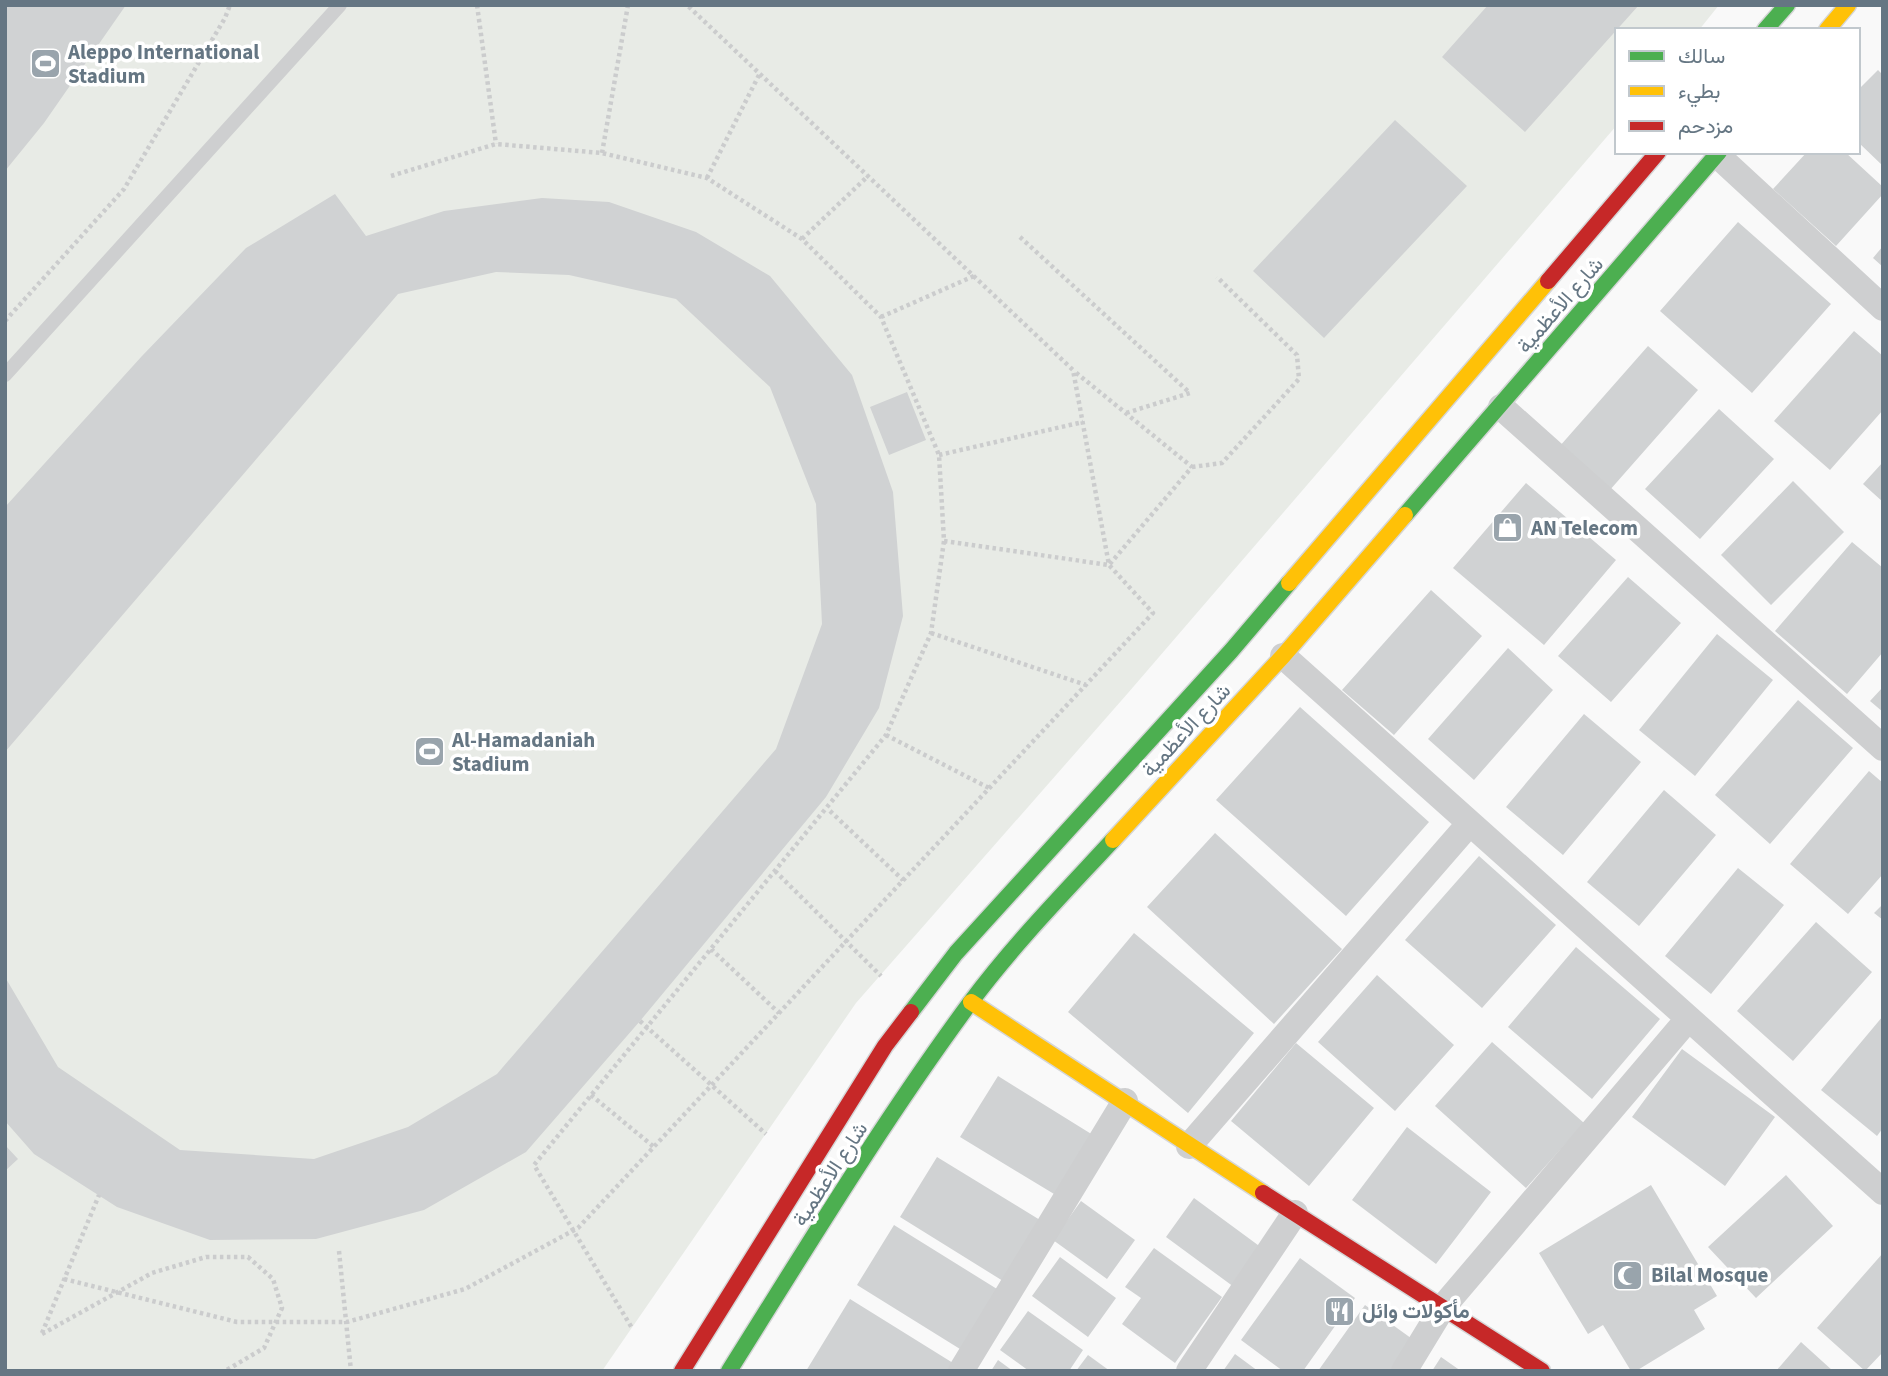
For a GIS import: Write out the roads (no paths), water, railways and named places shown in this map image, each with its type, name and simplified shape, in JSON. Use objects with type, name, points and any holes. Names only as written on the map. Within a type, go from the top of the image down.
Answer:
[{"type":"street","points":[[1767,28],[1787,5]]},
{"type":"street","points":[[1829,28],[1848,5]]},
{"type":"street","points":[[682,1371],[885,1046],[956,953],[1231,651],[1656,154]]},
{"type":"street","points":[[1718,154],[1883,308]]},
{"type":"street","name":"شارع الأعظمية","points":[[729,1371],[866,1155],[971,1002],[1045,914],[1283,656],[1718,154]]},
{"type":"street","points":[[1501,407],[1883,748]]},
{"type":"street","points":[[1283,656],[1883,1192]]},
{"type":"street","points":[[1189,1146],[1469,824]]},
{"type":"street","points":[[971,1002],[1125,1101],[1189,1146],[1542,1371]]},
{"type":"street","points":[[1404,1371],[1443,1307],[1688,1019]]},
{"type":"street","points":[[961,1371],[1125,1101]]},
{"type":"street","points":[[1189,1371],[1294,1213]]},
{"type":"lane","points":[[5,375],[340,5]]},
{"type":"place","name":"Aleppo International Stadium","points":[[45,64]]},
{"type":"place","name":"AN Telecom","points":[[1508,528]]},
{"type":"place","name":"Al-Hamadaniah Stadium","points":[[429,752]]},
{"type":"place","name":"Bilal Mosque","points":[[1628,1275]]},
{"type":"place","name":"مأكولات وائل","points":[[1339,1311]]}]
